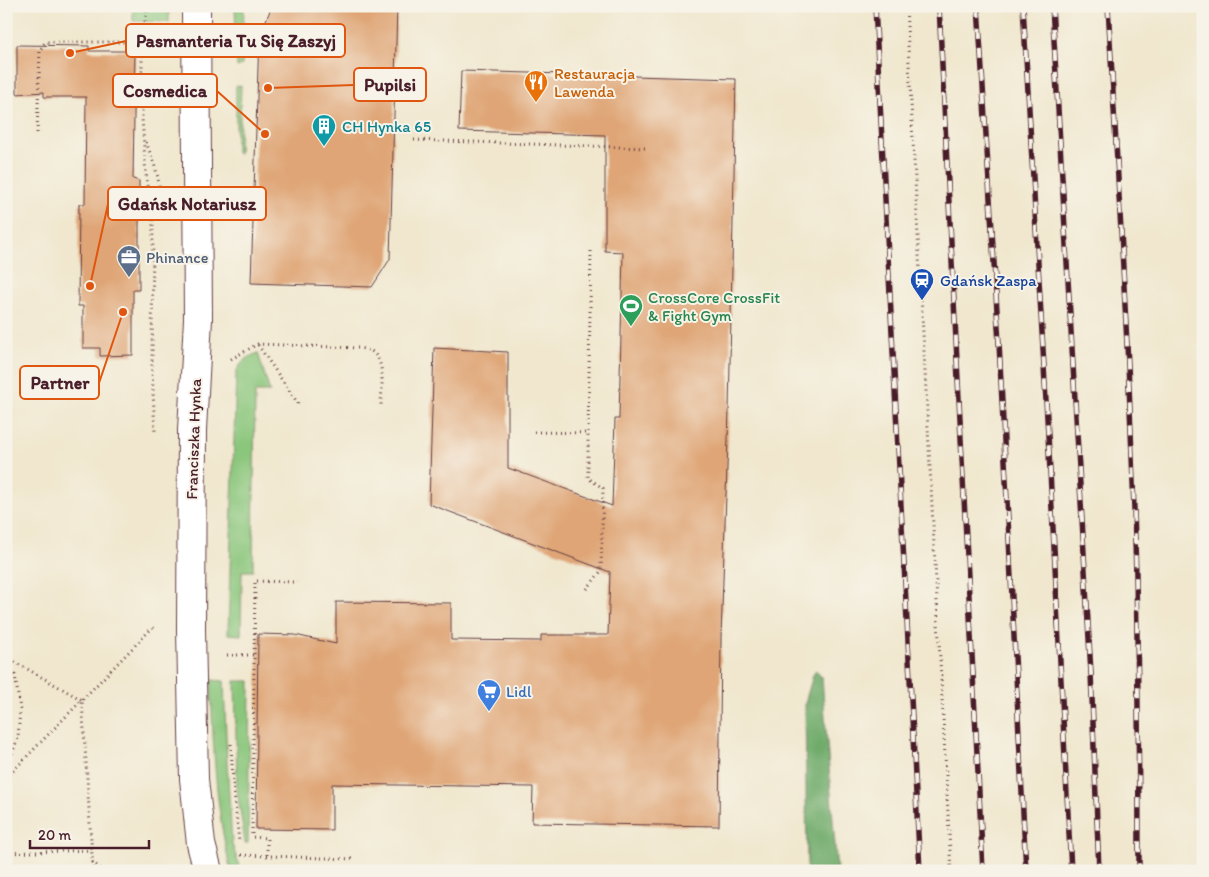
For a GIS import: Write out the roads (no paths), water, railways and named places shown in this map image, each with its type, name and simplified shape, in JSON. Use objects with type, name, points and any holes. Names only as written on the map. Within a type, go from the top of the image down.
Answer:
[{"type":"street","name":"Franciszka Hynka","points":[[196,6],[198,318],[192,430],[190,630],[194,779],[201,844],[208,871]]},
{"type":"railway","points":[[875,6],[920,871]]},
{"type":"railway","points":[[939,6],[983,871]]},
{"type":"railway","points":[[978,6],[999,343],[1026,871]]},
{"type":"railway","points":[[1023,6],[1071,871]]},
{"type":"railway","points":[[1052,6],[1091,673],[1099,871]]},
{"type":"railway","points":[[1108,6],[1134,504],[1139,760],[1139,871]]},
{"type":"place","name":"Pasmanteria Tu Się Zaszyj","points":[[70,53]]},
{"type":"place","name":"Pupilsi","points":[[268,88]]},
{"type":"place","name":"Restauracja Lawenda","points":[[536,103]]},
{"type":"place","name":"Cosmedica","points":[[265,134]]},
{"type":"place","name":"CH Hynka 65","points":[[324,147]]},
{"type":"place","name":"Phinance","points":[[129,278]]},
{"type":"place","name":"Gdańsk Notariusz","points":[[90,286]]},
{"type":"place","name":"Gdańsk Zaspa","points":[[922,301]]},
{"type":"place","name":"Partner","points":[[123,312]]},
{"type":"place","name":"CrossCore CrossFit & Fight Gym","points":[[631,327]]},
{"type":"place","name":"Lidl","points":[[489,712]]}]
